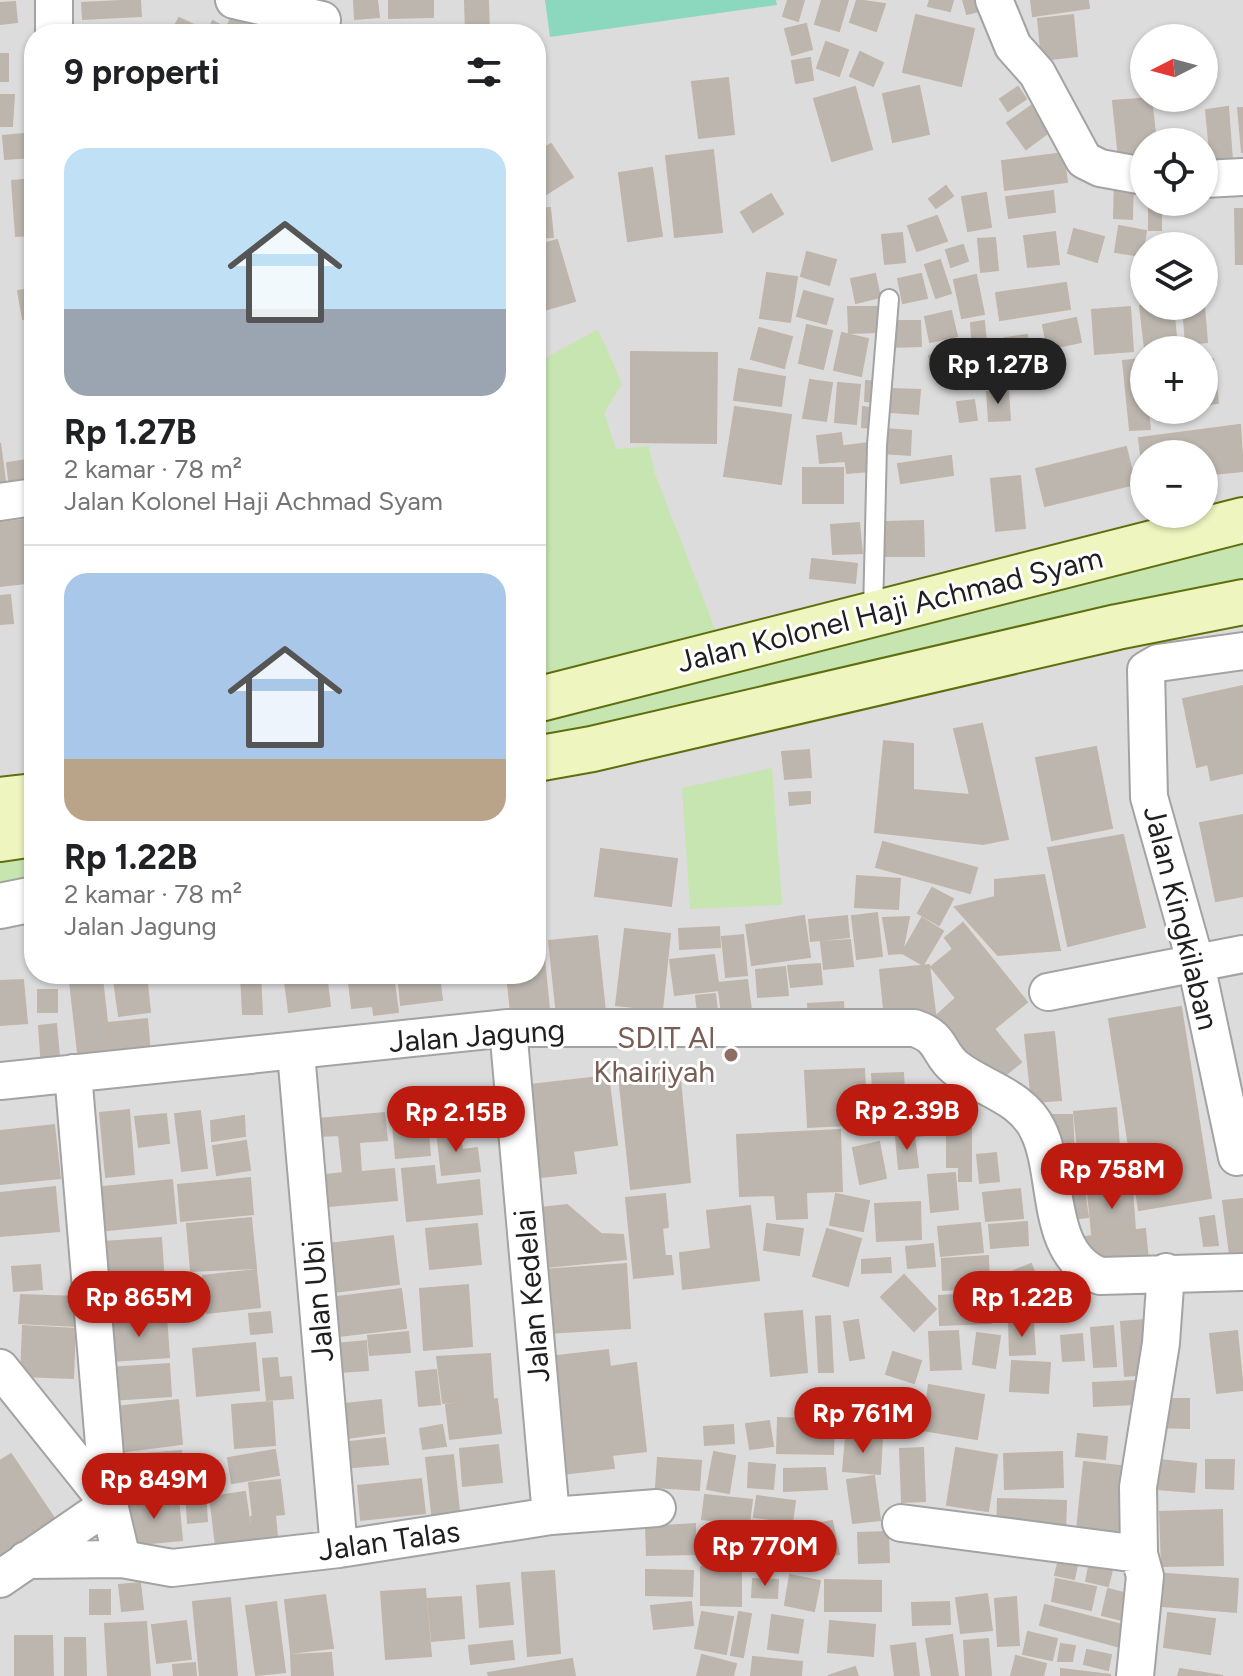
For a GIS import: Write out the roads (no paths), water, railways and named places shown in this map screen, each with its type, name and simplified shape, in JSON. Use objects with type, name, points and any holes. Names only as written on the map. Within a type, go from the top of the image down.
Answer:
[{"type":"main road","name":"Jalan Kolonel Haji Achmad Syam","points":[[546,688],[873,613],[1243,520]]},
{"type":"main road","points":[[546,757],[1117,627],[1243,602]]},
{"type":"main road","points":[[0,800],[24,797]]},
{"type":"main road","points":[[0,839],[24,835]]},
{"type":"street","points":[[54,0],[54,24]]},
{"type":"street","points":[[234,0],[322,18]]},
{"type":"street","points":[[994,0],[1013,46],[1037,73],[1084,160],[1100,168],[1130,173]]},
{"type":"street","points":[[1218,178],[1243,177]]},
{"type":"street","points":[[0,502],[24,498]]},
{"type":"street","name":"Jalan Kingkilaban","points":[[1237,1157],[1196,964],[1149,797],[1149,704],[1144,677],[1146,670],[1158,663],[1243,651]]},
{"type":"street","points":[[546,763],[592,749]]},
{"type":"street","points":[[0,906],[24,901]]},
{"type":"street","points":[[1048,992],[1243,954]]},
{"type":"street","name":"Jalan Jagung","points":[[0,1081],[296,1053],[508,1028],[889,1026],[928,1032],[939,1042],[954,1067],[1023,1108],[1038,1129],[1044,1147],[1054,1208],[1078,1260],[1088,1271],[1100,1276],[1243,1272]]},
{"type":"street","name":"Jalan Kedelai","points":[[508,1028],[551,1516]]},
{"type":"street","name":"Jalan Ubi","points":[[296,1053],[339,1549]]},
{"type":"street","points":[[73,1073],[109,1504],[122,1559]]},
{"type":"street","points":[[1135,1676],[1145,1576],[1139,1554],[1138,1487],[1161,1343],[1166,1272]]},
{"type":"street","points":[[0,1368],[109,1504]]},
{"type":"street","name":"Jalan Talas","points":[[13,1570],[109,1504]]},
{"type":"street","name":"Jalan Talas","points":[[13,1570],[122,1559],[172,1568],[339,1549],[551,1516],[657,1508]]},
{"type":"street","points":[[901,1523],[1139,1554]]},
{"type":"lane","points":[[873,613],[877,445],[889,299]]},
{"type":"place","name":"SDIT Al Khairiyah","points":[[731,1055]]}]
